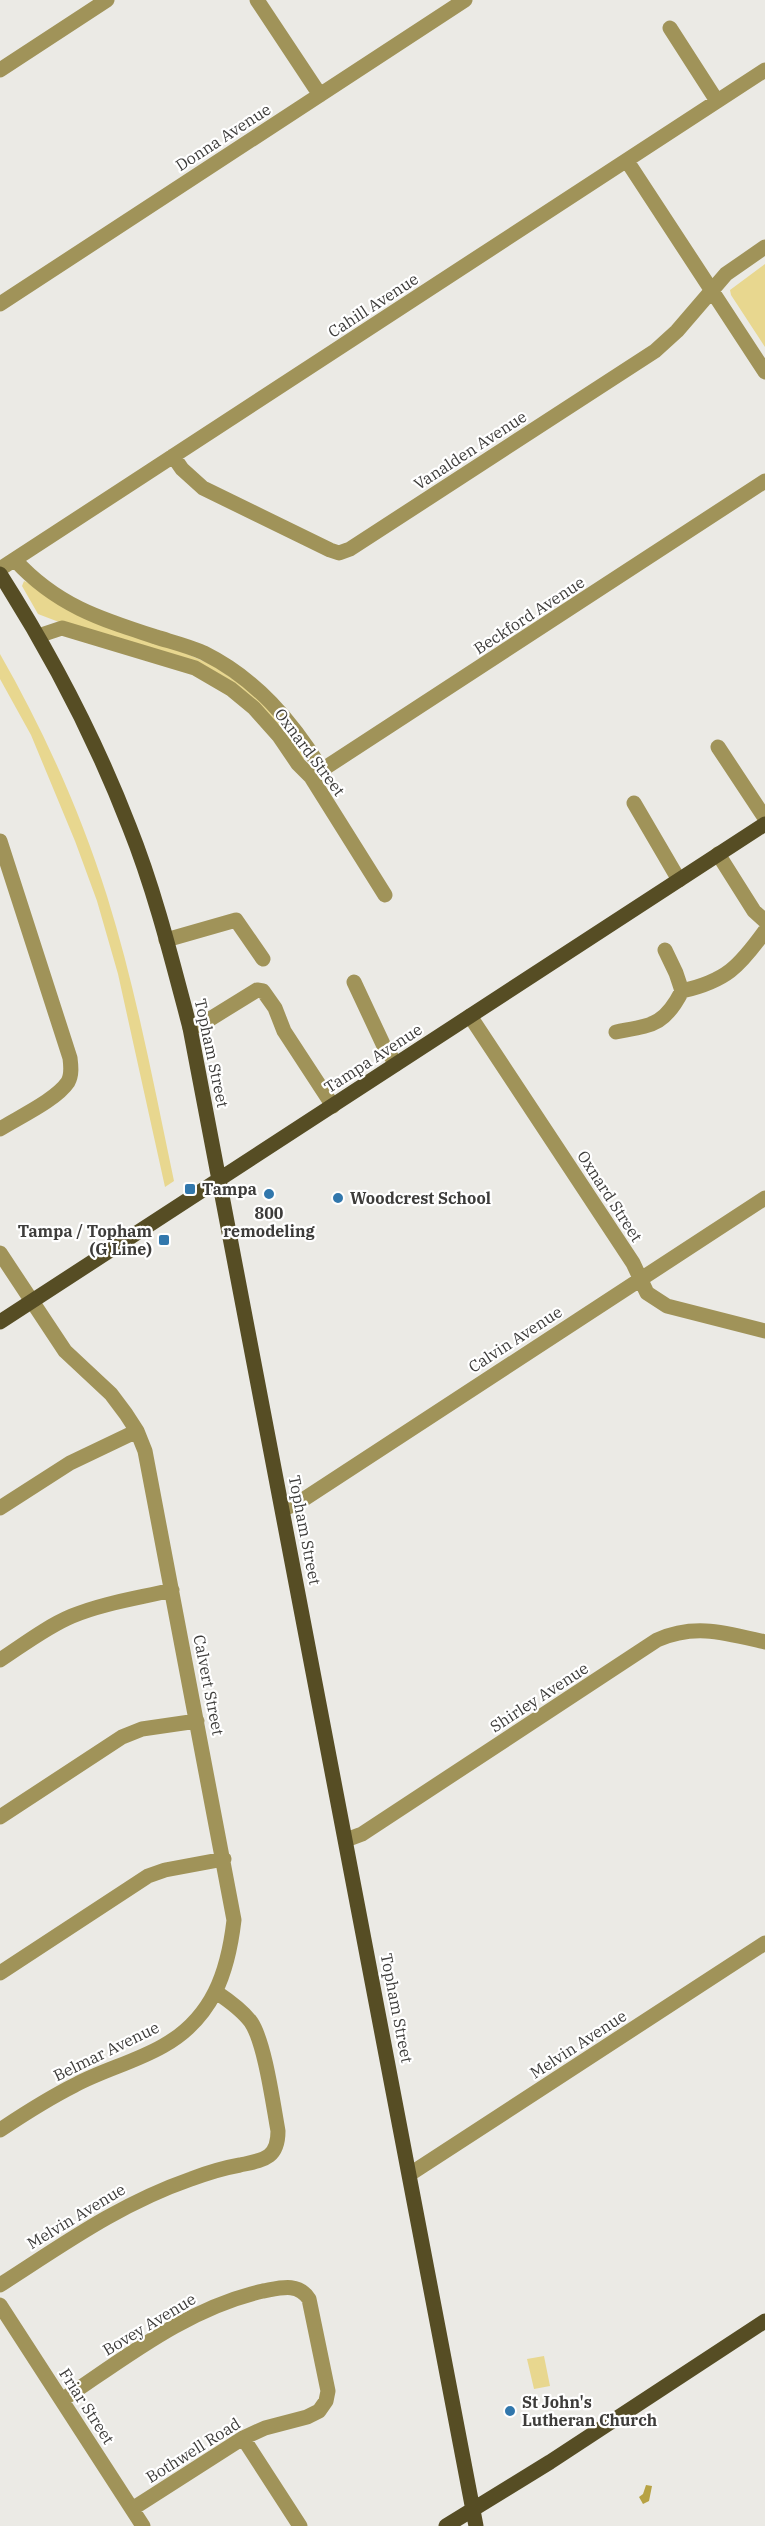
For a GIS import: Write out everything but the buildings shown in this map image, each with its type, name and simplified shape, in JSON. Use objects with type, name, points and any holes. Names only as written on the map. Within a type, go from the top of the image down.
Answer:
[{"type":"main road","name":"Topham Street","points":[[0,574],[65,685],[108,774],[146,873],[190,1028],[476,2526]]},
{"type":"main road","name":"Tampa Avenue","points":[[0,1322],[765,824]]},
{"type":"main road","points":[[446,2526],[550,2462],[765,2321]]},
{"type":"street","points":[[0,70],[107,0]]},
{"type":"street","points":[[257,0],[320,95]]},
{"type":"street","name":"Donna Avenue","points":[[0,304],[465,0]]},
{"type":"street","points":[[670,28],[717,101]]},
{"type":"street","name":"Cahill Avenue","points":[[0,569],[765,70]]},
{"type":"street","points":[[627,161],[765,372]]},
{"type":"street","name":"Vanalden Avenue","points":[[173,456],[182,469],[203,488],[339,553],[350,549],[655,351],[677,331],[726,274],[765,247]]},
{"type":"street","name":"Beckford Avenue","points":[[316,773],[765,482]]},
{"type":"street","name":"Oxnard Street","points":[[15,560],[57,598],[94,617],[202,652],[244,677],[275,705],[293,726],[316,773],[385,895]]},
{"type":"street","name":"Oxnard Street","points":[[38,636],[62,628],[195,668],[231,689],[254,708],[279,736],[298,764],[316,773]]},
{"type":"street","points":[[718,747],[765,818]]},
{"type":"street","points":[[634,803],[679,880]]},
{"type":"street","points":[[0,841],[70,1058],[69,1080],[59,1092],[0,1129]]},
{"type":"street","points":[[718,854],[754,911],[765,921]]},
{"type":"street","points":[[166,940],[236,920],[263,959]]},
{"type":"street","points":[[616,1032],[650,1026],[666,1017],[682,991],[717,981],[732,971],[765,931]]},
{"type":"street","points":[[665,950],[682,991]]},
{"type":"street","points":[[354,982],[383,1044],[396,1064]]},
{"type":"street","points":[[190,1028],[202,1024],[256,990],[263,991],[275,1008],[284,1030],[333,1106]]},
{"type":"street","name":"Oxnard Street","points":[[470,1016],[633,1263],[647,1293],[667,1306],[765,1331]]},
{"type":"street","name":"Calvin Avenue","points":[[283,1509],[298,1503],[765,1198]]},
{"type":"street","name":"Calvert Street","points":[[0,1253],[64,1351],[111,1394],[137,1431],[145,1451],[234,1920],[227,1967],[216,1992]]},
{"type":"street","points":[[0,1508],[70,1463],[137,1431]]},
{"type":"street","points":[[0,1660],[52,1626],[72,1616],[90,1609],[172,1590]]},
{"type":"street","name":"Shirley Avenue","points":[[346,1840],[362,1834],[657,1640],[678,1632],[700,1629],[765,1642]]},
{"type":"street","points":[[0,1817],[122,1737],[142,1729],[197,1721]]},
{"type":"street","points":[[0,1973],[148,1876],[165,1870],[224,1859]]},
{"type":"street","name":"Melvin Avenue","points":[[410,2174],[765,1943]]},
{"type":"street","name":"Melvin Avenue","points":[[0,2285],[116,2211],[147,2195],[206,2174],[259,2163],[275,2150],[278,2131],[258,2037],[251,2022],[243,2013],[216,1992]]},
{"type":"street","name":"Belmar Avenue","points":[[0,2130],[75,2085],[164,2046],[196,2020],[216,1992]]},
{"type":"street","name":"Bovey Avenue","points":[[62,2400],[159,2335],[190,2318],[244,2296],[281,2288],[296,2288]]},
{"type":"street","name":"Bothwell Road","points":[[132,2509],[243,2438],[265,2428],[307,2417],[319,2410],[326,2401],[328,2391],[309,2299],[304,2292],[296,2288]]},
{"type":"street","name":"Friar Street","points":[[0,2305],[143,2526]]},
{"type":"street","points":[[243,2438],[300,2526]]},
{"type":"shaded area","points":[[765,264],[765,347],[730,290]]},
{"type":"shaded area","points":[[24,581],[212,665],[257,695],[306,756],[303,759],[239,691],[38,614],[22,586]]},
{"type":"shaded area","points":[[0,654],[60,772],[107,896],[136,1002],[174,1181],[165,1187],[118,974],[97,901],[31,735],[0,679]]},
{"type":"shaded area","points":[[544,2356],[550,2386],[534,2389],[527,2359]]},
{"type":"shaded area","points":[[646,2485],[652,2486],[649,2501],[643,2504],[639,2497],[643,2494]]},
{"type":"place","name":"Tampa","points":[[190,1189]]},
{"type":"place","name":"800 remodeling","points":[[269,1194]]},
{"type":"place","name":"Woodcrest School","points":[[338,1198]]},
{"type":"place","name":"Tampa / Topham (G Line)","points":[[164,1240]]},
{"type":"place","name":"St John's Lutheran Church","points":[[510,2411]]}]
